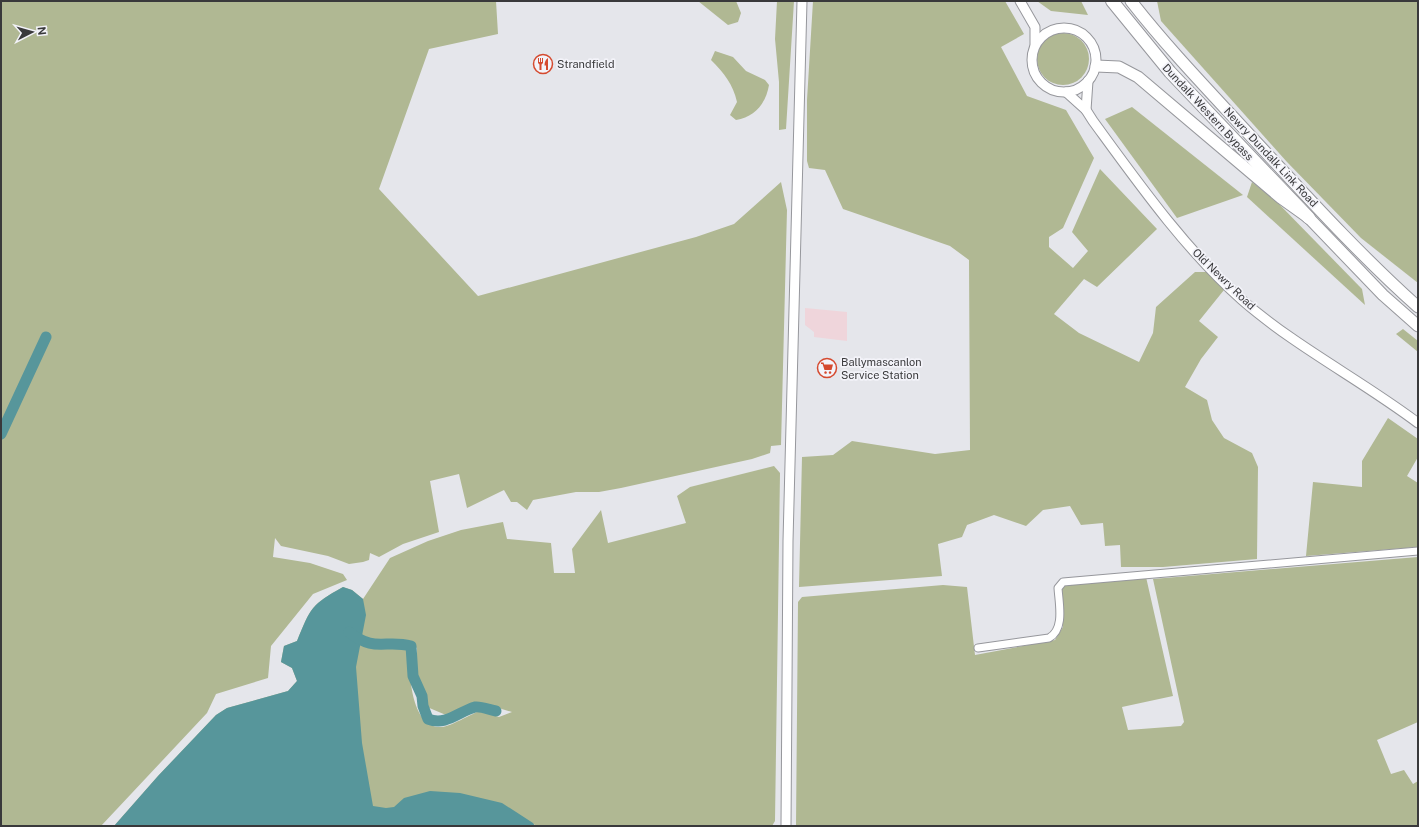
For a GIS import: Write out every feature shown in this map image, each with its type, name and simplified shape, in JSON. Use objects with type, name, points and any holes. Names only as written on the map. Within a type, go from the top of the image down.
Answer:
[{"type":"highway","name":"Dundalk Western Bypass","points":[[1112,1],[1170,72],[1309,218]]},
{"type":"highway","name":"Newry Dundalk Link Road","points":[[1131,1],[1182,62],[1306,196],[1418,307]]},
{"type":"highway","name":"Newry Dundalk Link Road","points":[[1096,66],[1120,67],[1138,77],[1281,198],[1309,218],[1383,294],[1418,326]]},
{"type":"main road","points":[[786,826],[788,541],[802,1]]},
{"type":"main road","points":[[1020,1],[1035,28],[1035,45],[1032,56],[1032,67],[1037,77],[1050,88],[1066,92],[1077,90],[1088,81],[1096,66],[1096,56],[1094,46],[1088,38],[1080,31],[1070,28],[1050,30],[1035,28]]},
{"type":"main road","points":[[1035,45],[1042,36],[1050,30]]},
{"type":"main road","points":[[1086,110],[1088,81]]},
{"type":"main road","name":"Old Newry Road","points":[[1066,92],[1086,110],[1162,215],[1208,268],[1238,296],[1306,348],[1418,423]]},
{"type":"street","points":[[978,648],[1049,638],[1056,634],[1059,626],[1058,588],[1063,582],[1418,551]]},
{"type":"shaded area","points":[[805,308],[847,312],[847,341],[814,337],[814,332],[805,325]]},
{"type":"green space","points":[[1,1],[496,1],[498,34],[429,49],[379,189],[478,296],[696,237],[734,224],[781,182],[787,210],[781,445],[771,446],[770,453],[752,459],[621,488],[599,492],[576,492],[533,500],[527,510],[517,502],[511,502],[504,490],[467,508],[459,474],[430,481],[439,532],[403,544],[379,557],[370,553],[369,560],[363,562],[349,564],[328,556],[281,546],[275,538],[273,557],[310,563],[343,574],[347,580],[313,594],[271,646],[268,678],[216,694],[207,713],[101,826],[1,826]]},
{"type":"green space","points":[[698,1],[736,1],[741,13],[738,22],[728,25]]},
{"type":"green space","points":[[777,1],[794,1],[786,129],[779,130],[779,82],[775,39]]},
{"type":"green space","points":[[813,1],[1005,1],[1024,34],[1001,47],[1027,96],[1066,110],[1094,158],[1063,228],[1049,237],[1049,247],[1073,268],[1088,251],[1072,232],[1100,169],[1157,229],[1097,287],[1084,279],[1054,314],[1079,333],[1139,362],[1153,333],[1156,307],[1195,272],[1207,272],[1224,290],[1199,321],[1218,337],[1201,359],[1185,387],[1207,400],[1212,420],[1224,438],[1252,453],[1258,467],[1257,559],[1163,567],[1121,567],[1120,545],[1105,546],[1103,523],[1081,525],[1070,506],[1043,510],[1026,526],[994,515],[967,525],[962,537],[938,544],[942,576],[799,587],[802,457],[833,455],[852,441],[935,454],[970,450],[969,260],[950,246],[843,209],[825,170],[809,168],[807,161],[807,100]]},
{"type":"green space","points":[[1037,1],[1081,1],[1088,15],[1051,11]]},
{"type":"green space","points":[[1157,1],[1418,1],[1418,283],[1361,238],[1287,162],[1161,21]]},
{"type":"green space","points":[[1058,33],[1068,33],[1082,40],[1089,54],[1089,64],[1082,78],[1068,85],[1058,85],[1048,81],[1041,74],[1037,64],[1037,54],[1041,44],[1048,37]]},
{"type":"green space","points":[[715,51],[733,57],[746,71],[765,80],[769,85],[768,92],[762,103],[749,116],[736,120],[730,115],[737,102],[727,79],[711,60]]},
{"type":"green space","points":[[1132,107],[1243,195],[1177,218],[1105,119]]},
{"type":"green space","points":[[1252,182],[1277,202],[1362,289],[1365,305],[1247,197]]},
{"type":"green space","points":[[1403,329],[1418,341],[1418,352],[1396,334]]},
{"type":"green space","points":[[1388,418],[1418,439],[1418,457],[1407,476],[1418,483],[1418,547],[1306,556],[1313,482],[1362,487],[1362,461]]},
{"type":"green space","points":[[774,466],[780,473],[775,821],[772,826],[536,826],[534,824],[535,826],[223,826],[348,638],[373,649],[400,646],[409,649],[411,684],[417,709],[423,719],[431,725],[442,727],[446,726],[479,711],[499,717],[512,712],[482,703],[446,715],[427,707],[426,695],[417,676],[417,648],[406,641],[375,641],[351,630],[313,672],[114,826],[158,776],[216,715],[227,708],[288,691],[297,681],[292,668],[281,662],[284,646],[297,641],[313,608],[324,598],[343,587],[352,590],[363,599],[390,558],[428,541],[461,530],[503,522],[507,539],[551,543],[554,573],[575,573],[572,549],[601,510],[608,543],[686,523],[677,496],[690,487]]},
{"type":"green space","points":[[1418,557],[1418,722],[1377,740],[1391,774],[1404,770],[1413,784],[1418,781],[1418,826],[796,826],[798,602],[802,597],[943,585],[967,587],[975,655],[1055,640],[1063,627],[1062,588],[1065,585],[1146,577],[1173,696],[1122,707],[1128,730],[1181,726],[1184,722],[1153,579]]},
{"type":"water","points":[[343,587],[352,590],[363,599],[366,615],[356,667],[362,743],[373,806],[386,808],[394,807],[404,798],[430,791],[460,793],[502,803],[533,823],[535,826],[114,826],[158,776],[216,715],[227,708],[288,691],[297,681],[292,668],[281,662],[284,646],[297,641],[309,614],[318,603]]},
{"type":"waterway","points":[[1,434],[46,337]]},
{"type":"waterway","points":[[349,632],[358,638],[373,644],[402,644],[411,646],[413,676],[422,696],[423,706],[428,719],[434,721],[446,720],[475,707],[496,711]]},
{"type":"place","name":"Strandfield","points":[[543,64]]},
{"type":"place","name":"Ballymascanlon Service Station","points":[[827,368]]}]
